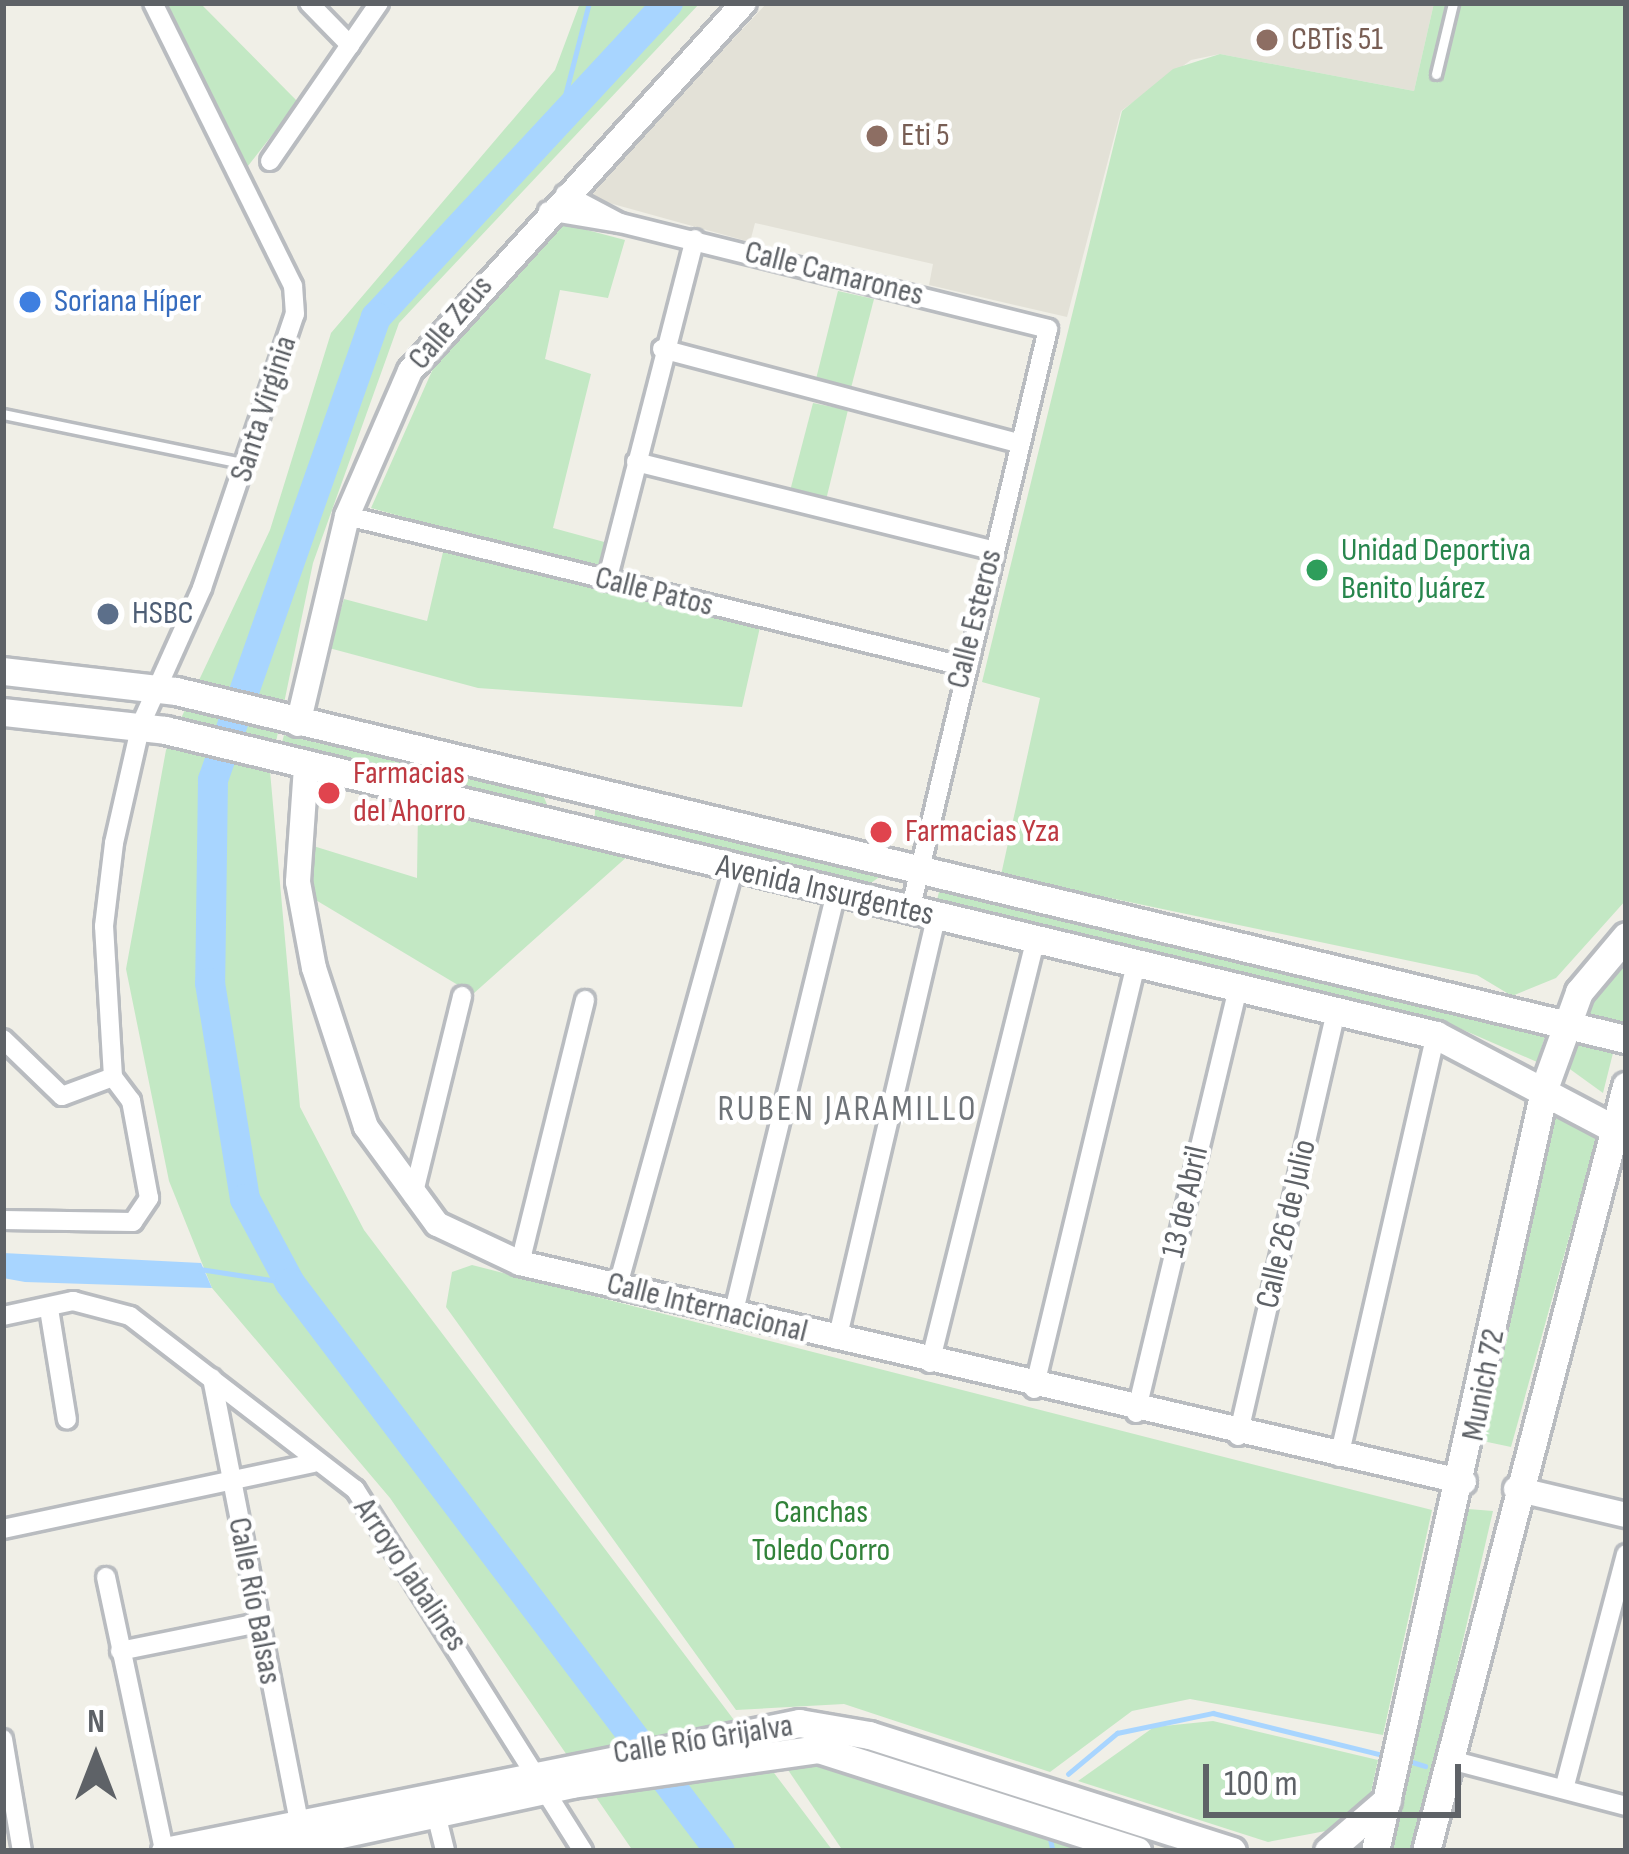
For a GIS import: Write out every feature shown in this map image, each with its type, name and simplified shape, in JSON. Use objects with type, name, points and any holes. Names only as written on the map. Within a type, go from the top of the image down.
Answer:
[{"type":"main road","name":"Avenida Insurgentes","points":[[3,671],[166,689],[1626,1039]]},
{"type":"main road","name":"Avenida Insurgentes","points":[[3,712],[153,727],[1035,944],[1436,1035],[1545,1086],[1621,1132]]},
{"type":"main road","points":[[573,831],[582,791]]},
{"type":"main road","name":"Munich 72","points":[[1376,1851],[1465,1477],[1545,1086],[1562,1024],[1626,936]]},
{"type":"main road","name":"Munich 72","points":[[1426,1851],[1517,1487],[1621,1132],[1626,1086]]},
{"type":"main road","points":[[1465,1477],[1517,1487]]},
{"type":"main road","points":[[1465,1477],[1517,1487]]},
{"type":"main road","name":"Calle Río Grijalva","points":[[262,1851],[556,1777],[764,1739],[855,1731],[1232,1851]]},
{"type":"main road","name":"Calle Río Grijalva","points":[[764,1739],[860,1755],[1137,1851]]},
{"type":"main road","name":"Calle Río Grijalva","points":[[165,1851],[302,1839],[436,1814],[556,1777]]},
{"type":"main road","points":[[1328,1851],[1390,1796]]},
{"type":"street","name":"Santa Virginia","points":[[113,1077],[104,926],[153,727],[247,464],[296,301],[153,3]]},
{"type":"street","points":[[309,3],[350,45]]},
{"type":"street","points":[[270,161],[379,3]]},
{"type":"street","name":"Calle Zeus","points":[[298,724],[347,516],[428,344],[744,3]]},
{"type":"street","name":"Calle Camarones","points":[[556,203],[1048,329]]},
{"type":"street","points":[[607,581],[662,349],[695,239]]},
{"type":"street","name":"Calle Esteros","points":[[837,1340],[923,915],[918,871],[963,666],[1048,329]]},
{"type":"street","points":[[662,349],[1019,443]]},
{"type":"street","points":[[635,462],[992,550]]},
{"type":"street","name":"Calle Patos","points":[[347,516],[963,666]]},
{"type":"street","points":[[295,764],[299,908],[350,1088],[412,1201]]},
{"type":"street","points":[[618,1285],[733,869]]},
{"type":"street","points":[[733,1315],[836,892]]},
{"type":"street","points":[[930,1364],[1035,944]]},
{"type":"street","points":[[1034,1389],[1135,968]]},
{"type":"street","name":"13 de Abril","points":[[1136,1413],[1237,991]]},
{"type":"street","points":[[412,1201],[462,996]]},
{"type":"street","points":[[520,1262],[585,1000]]},
{"type":"street","name":"Calle 26 de Julio","points":[[1238,1436],[1336,1012]]},
{"type":"street","points":[[1339,1457],[1436,1035]]},
{"type":"street","points":[[3,1039],[62,1096],[113,1077],[141,1137],[144,1212],[79,1226],[3,1220]]},
{"type":"street","name":"Calle Internacional","points":[[412,1201],[520,1262],[1136,1413],[1339,1457],[1465,1477]]},
{"type":"street","name":"Arroyo Jabalines","points":[[3,1316],[73,1301],[130,1316],[313,1463],[355,1490],[556,1777],[583,1851]]},
{"type":"street","points":[[49,1309],[67,1420]]},
{"type":"street","name":"Calle Río Balsas","points":[[212,1378],[302,1839]]},
{"type":"street","points":[[3,1529],[313,1463]]},
{"type":"street","points":[[1517,1487],[1626,1515]]},
{"type":"street","points":[[1564,1789],[1626,1554]]},
{"type":"street","points":[[106,1577],[165,1851]]},
{"type":"street","points":[[120,1652],[259,1623]]},
{"type":"street","points":[[3,1739],[22,1851]]},
{"type":"street","points":[[1447,1759],[1626,1806]]},
{"type":"street","points":[[436,1814],[445,1851]]},
{"type":"lane","points":[[1436,74],[1453,3]]},
{"type":"lane","points":[[3,414],[247,464]]},
{"type":"shaded area","name":"Eti 5","points":[[767,3],[1434,3],[1414,91],[1220,54],[1191,60],[1121,111],[1067,317],[929,285],[933,264],[755,223],[750,242],[584,196]]},
{"type":"green space","points":[[161,3],[200,3],[298,102],[244,171]]},
{"type":"green space","points":[[580,3],[700,3],[399,323],[313,563],[270,771],[300,1107],[364,1230],[833,1851],[633,1851],[390,1498],[212,1288],[169,1181],[126,969],[166,750],[270,530],[331,333],[555,70]]},
{"type":"green space","name":"Unidad Deportiva Benito Juárez","points":[[1434,3],[1626,3],[1626,900],[1556,978],[1512,996],[1477,975],[1001,875],[1040,698],[982,682],[1122,111],[1173,69],[1220,54],[1414,91]]},
{"type":"green space","points":[[553,221],[625,240],[608,298],[560,290],[545,359],[591,374],[553,528],[608,543],[602,573],[371,508],[448,335]]},
{"type":"green space","points":[[838,291],[874,299],[851,388],[816,379]]},
{"type":"green space","points":[[813,403],[848,410],[826,500],[790,491]]},
{"type":"green space","points":[[443,552],[760,627],[742,707],[478,688],[329,648],[344,599],[427,621]]},
{"type":"green space","points":[[284,735],[543,795],[548,807],[280,750]]},
{"type":"green space","points":[[596,801],[882,875],[871,883],[594,823]]},
{"type":"green space","points":[[418,808],[629,855],[473,994],[304,893],[310,845],[417,878]]},
{"type":"green space","points":[[942,880],[1547,1030],[1537,1062],[1445,1022],[937,900]]},
{"type":"green space","points":[[1626,950],[1625,1023],[1579,1011]]},
{"type":"green space","points":[[1572,1043],[1613,1053],[1603,1093],[1567,1067]]},
{"type":"green space","points":[[1549,1097],[1600,1126],[1511,1447],[1478,1440]]},
{"type":"green space","name":"Canchas Toledo Corro","points":[[472,1265],[1432,1510],[1383,1735],[1190,1699],[1132,1711],[1050,1772],[844,1704],[736,1710],[446,1307],[452,1272]]},
{"type":"green space","points":[[1468,1509],[1493,1511],[1414,1851],[1382,1851]]},
{"type":"green space","points":[[1213,1721],[1378,1760],[1371,1792],[1331,1830],[1268,1842],[1078,1781],[1154,1727]]},
{"type":"green space","points":[[784,1764],[851,1766],[1115,1851],[843,1851]]},
{"type":"water","points":[[3,1253],[201,1263],[212,1288],[25,1282],[3,1278]]},
{"type":"waterway","points":[[561,111],[589,3]]},
{"type":"waterway","points":[[668,3],[376,317],[213,780],[210,983],[245,1199],[290,1283],[720,1851]]},
{"type":"waterway","points":[[200,1269],[290,1283]]},
{"type":"waterway","points":[[1068,1774],[1117,1733],[1213,1713],[1383,1755]]},
{"type":"waterway","points":[[1409,1761],[1425,1766]]},
{"type":"waterway","points":[[1049,1832],[1053,1851]]},
{"type":"place","name":"CBTis 51","points":[[1267,40]]},
{"type":"place","name":"Eti 5","points":[[877,136]]},
{"type":"place","name":"Soriana Híper","points":[[30,302]]},
{"type":"place","name":"Unidad Deportiva Benito Juárez","points":[[1317,570]]},
{"type":"place","name":"HSBC","points":[[108,614]]},
{"type":"place","name":"Farmacias del Ahorro","points":[[329,793]]},
{"type":"place","name":"Farmacias Yza","points":[[881,832]]},
{"type":"district","name":"RUBEN JARAMILLO","points":[[848,1110]]}]
